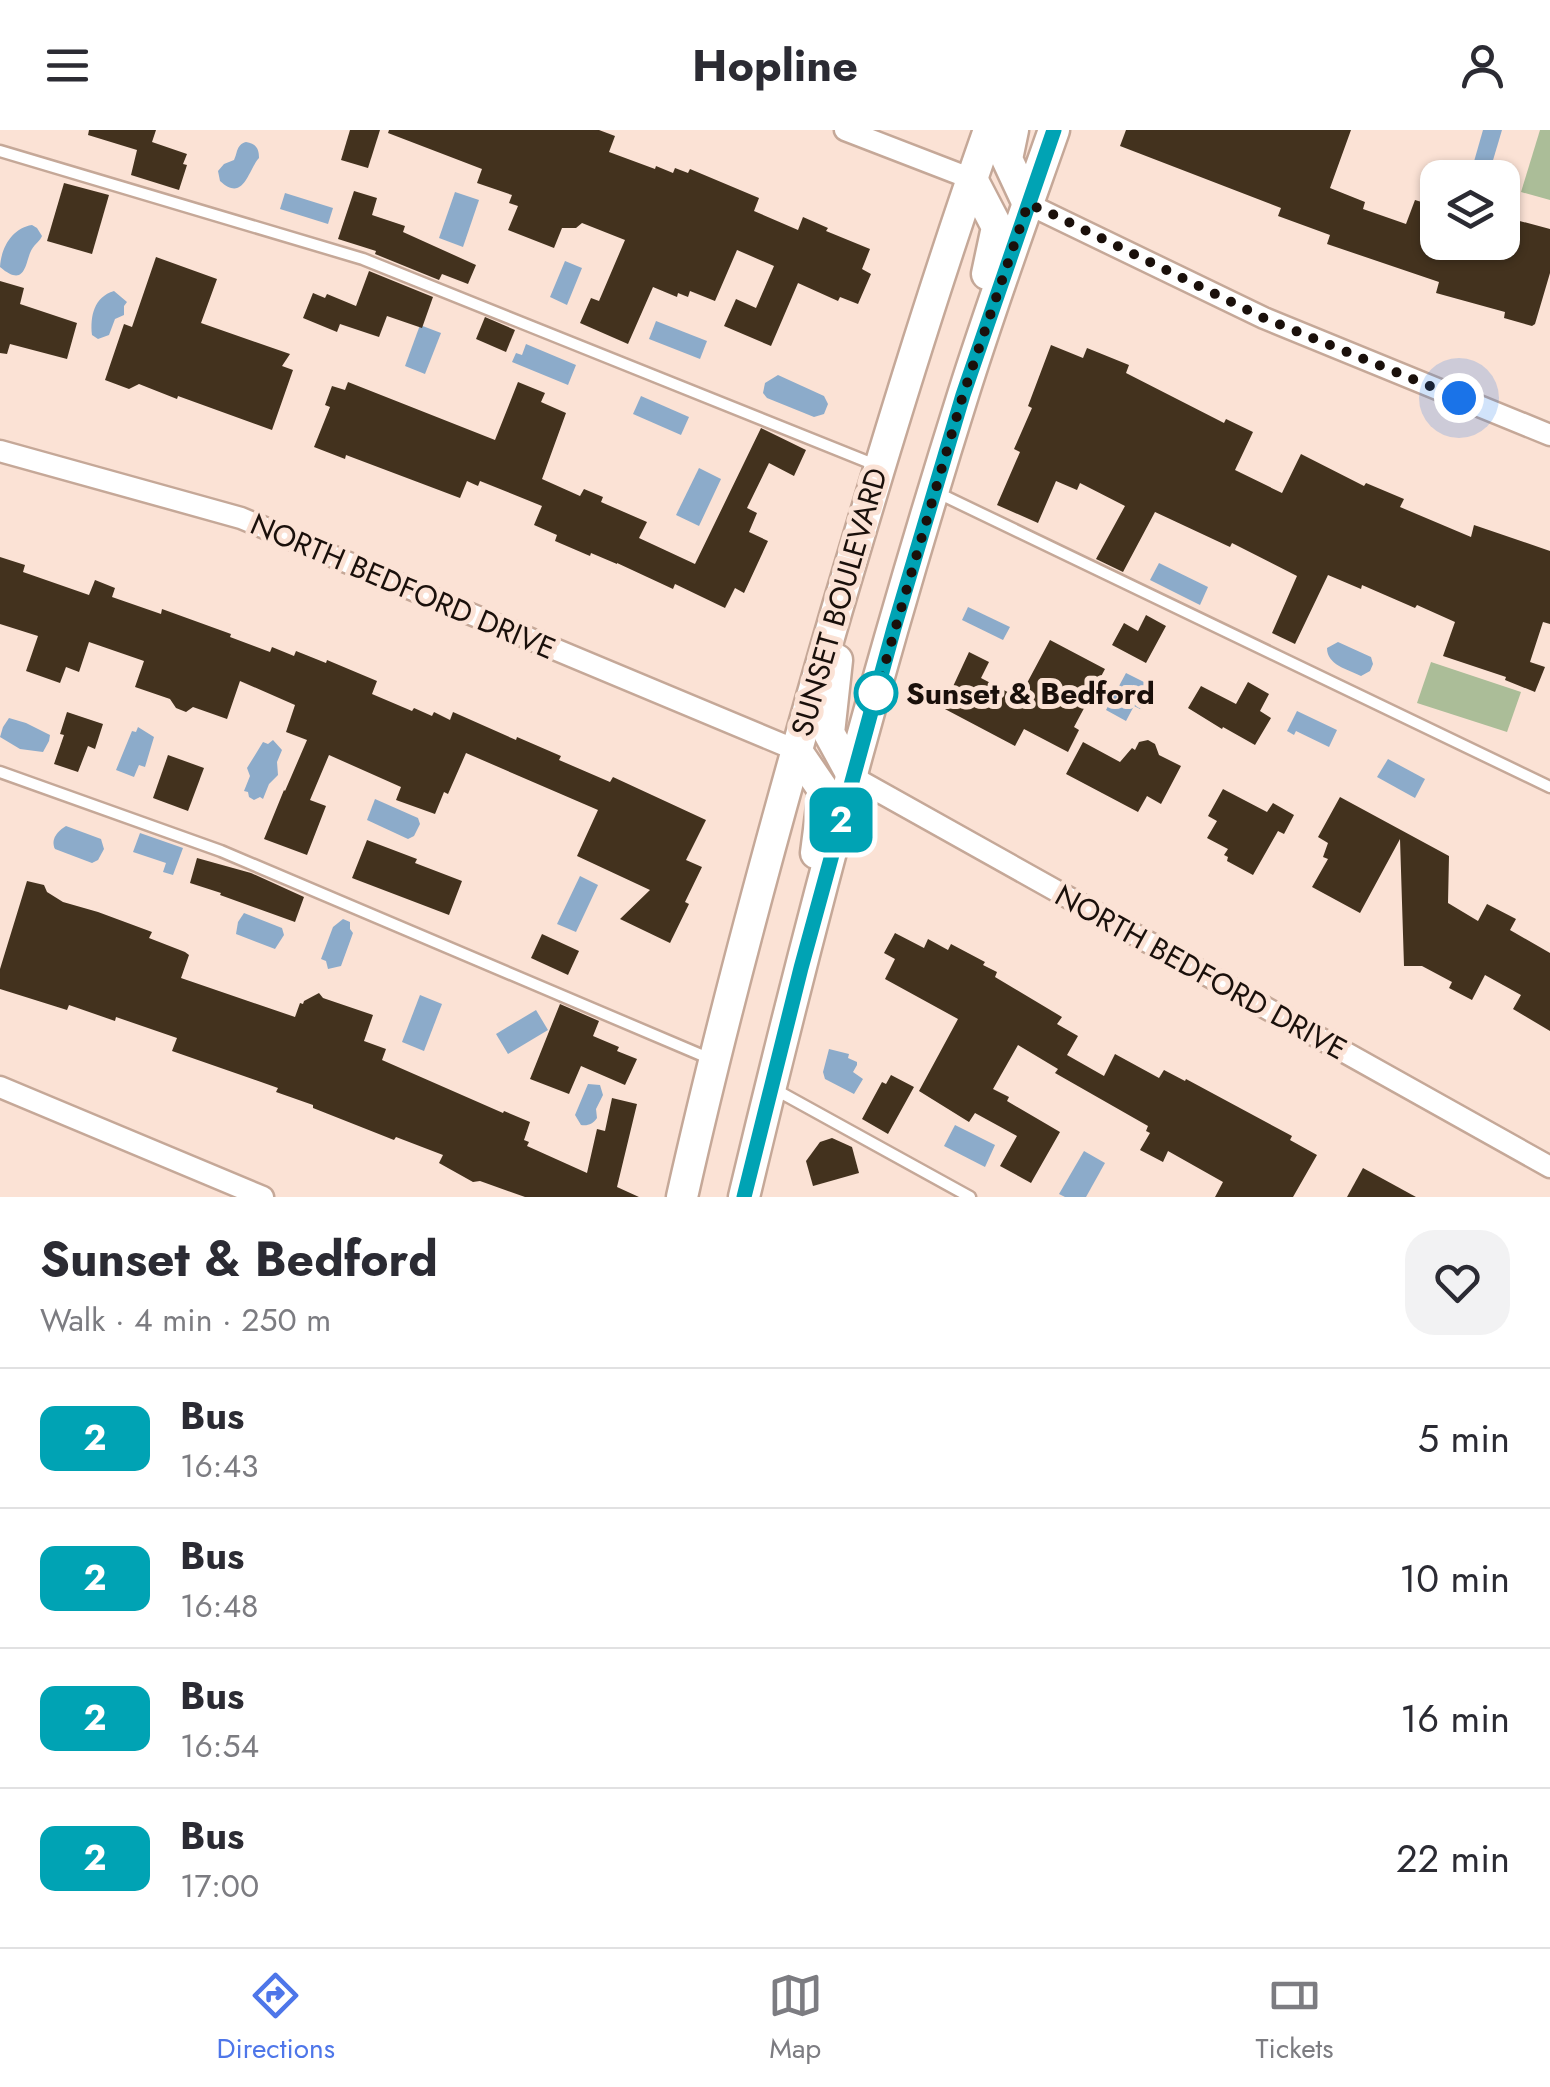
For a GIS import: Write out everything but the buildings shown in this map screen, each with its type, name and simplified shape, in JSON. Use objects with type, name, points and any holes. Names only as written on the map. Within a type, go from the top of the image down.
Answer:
[{"type":"main road","name":"SUNSET BOULEVARD","points":[[685,1197],[692,1153],[796,750],[879,466],[990,130]]},
{"type":"main road","points":[[1013,130],[1008,159],[1028,204]]},
{"type":"main road","name":"SUNSET BOULEVARD","points":[[744,1197],[853,777],[963,395],[1054,130]]},
{"type":"main road","points":[[963,395],[997,226],[972,179]]},
{"type":"main road","points":[[845,582],[829,733],[853,777]]},
{"type":"main road","points":[[796,750],[824,791],[801,968]]},
{"type":"street","points":[[845,130],[972,179]]},
{"type":"street","points":[[1028,204],[1264,318],[1550,435]]},
{"type":"street","name":"NORTH BEDFORD DRIVE","points":[[0,451],[240,518],[796,750]]},
{"type":"street","name":"NORTH BEDFORD DRIVE","points":[[853,777],[1550,1167]]},
{"type":"street","points":[[0,1087],[264,1197]]},
{"type":"lane","points":[[0,151],[364,259],[879,466]]},
{"type":"lane","points":[[935,492],[1550,787]]},
{"type":"lane","points":[[0,772],[221,850],[715,1061]]},
{"type":"lane","points":[[770,1087],[970,1197]]},
{"type":"green space","points":[[1540,130],[1550,130],[1550,200],[1521,192]]},
{"type":"green space","points":[[1431,662],[1521,692],[1507,732],[1417,703]]},
{"type":"water","points":[[1483,130],[1502,130],[1493,160],[1474,160]]},
{"type":"water","points":[[246,142],[256,147],[259,158],[240,187],[228,187],[220,181],[218,171],[234,160],[239,147]]},
{"type":"water","points":[[455,192],[479,200],[463,247],[439,238]]},
{"type":"water","points":[[285,193],[333,208],[328,224],[280,209]]},
{"type":"water","points":[[32,225],[42,236],[24,271],[9,273],[0,267],[5,246],[19,230]]},
{"type":"water","points":[[565,261],[582,268],[567,305],[550,297]]},
{"type":"water","points":[[114,291],[127,302],[124,315],[115,319],[109,335],[98,339],[92,335],[95,308]]},
{"type":"water","points":[[656,321],[707,341],[700,359],[649,339]]},
{"type":"water","points":[[420,325],[441,333],[425,374],[405,366]]},
{"type":"water","points":[[526,344],[576,365],[568,385],[512,362],[516,353],[522,355]]},
{"type":"water","points":[[778,375],[824,396],[828,404],[824,414],[814,417],[767,398],[763,393],[765,383]]},
{"type":"water","points":[[641,396],[689,417],[681,435],[633,414]]},
{"type":"water","points":[[699,468],[721,479],[699,526],[676,515]]},
{"type":"water","points":[[1159,563],[1208,587],[1200,605],[1150,580]]},
{"type":"water","points":[[968,607],[1010,627],[1003,640],[962,620]]},
{"type":"water","points":[[1338,642],[1371,657],[1370,671],[1361,676],[1330,659],[1327,648]]},
{"type":"water","points":[[1126,673],[1146,683],[1138,698],[1144,702],[1140,709],[1134,706],[1126,721],[1106,710]]},
{"type":"water","points":[[1297,711],[1337,730],[1329,747],[1296,731],[1294,735],[1287,731]]},
{"type":"water","points":[[9,718],[50,735],[43,752],[20,749],[0,737]]},
{"type":"water","points":[[138,727],[154,737],[145,767],[139,765],[134,777],[116,770],[132,731],[136,732]]},
{"type":"water","points":[[273,740],[282,750],[277,762],[278,775],[263,799],[254,800],[244,791],[250,776],[247,768],[263,742]]},
{"type":"water","points":[[1388,759],[1425,779],[1415,798],[1377,777]]},
{"type":"water","points":[[375,799],[418,818],[420,824],[414,836],[408,839],[367,820]]},
{"type":"water","points":[[66,826],[101,839],[104,849],[98,860],[92,863],[55,849],[54,839]]},
{"type":"water","points":[[140,833],[183,848],[173,875],[163,872],[166,863],[133,852]]},
{"type":"water","points":[[580,876],[598,885],[576,932],[557,924]]},
{"type":"water","points":[[244,913],[282,928],[284,935],[275,949],[236,934]]},
{"type":"water","points":[[343,919],[350,922],[353,933],[341,966],[328,969],[321,959],[333,927]]},
{"type":"water","points":[[420,995],[442,1004],[424,1051],[402,1042]]},
{"type":"water","points":[[536,1010],[548,1030],[508,1054],[496,1034]]},
{"type":"water","points":[[829,1049],[849,1054],[848,1058],[857,1062],[853,1072],[863,1079],[854,1094],[825,1079]]},
{"type":"water","points":[[588,1084],[600,1085],[603,1095],[596,1109],[597,1118],[581,1125],[575,1115]]},
{"type":"water","points":[[955,1125],[995,1145],[985,1167],[944,1146]]},
{"type":"water","points":[[1084,1151],[1105,1163],[1086,1197],[1065,1197],[1059,1194]]},
{"type":"bus line","name":"2","points":[[744,1197],[801,968],[894,628],[963,395],[1054,130]]},
{"type":"place","name":"Sunset & Bedford","points":[[876,693]]},
{"type":"route","points":[[876,693],[874,702],[963,395],[1028,204],[1264,318],[1459,398]]}]
